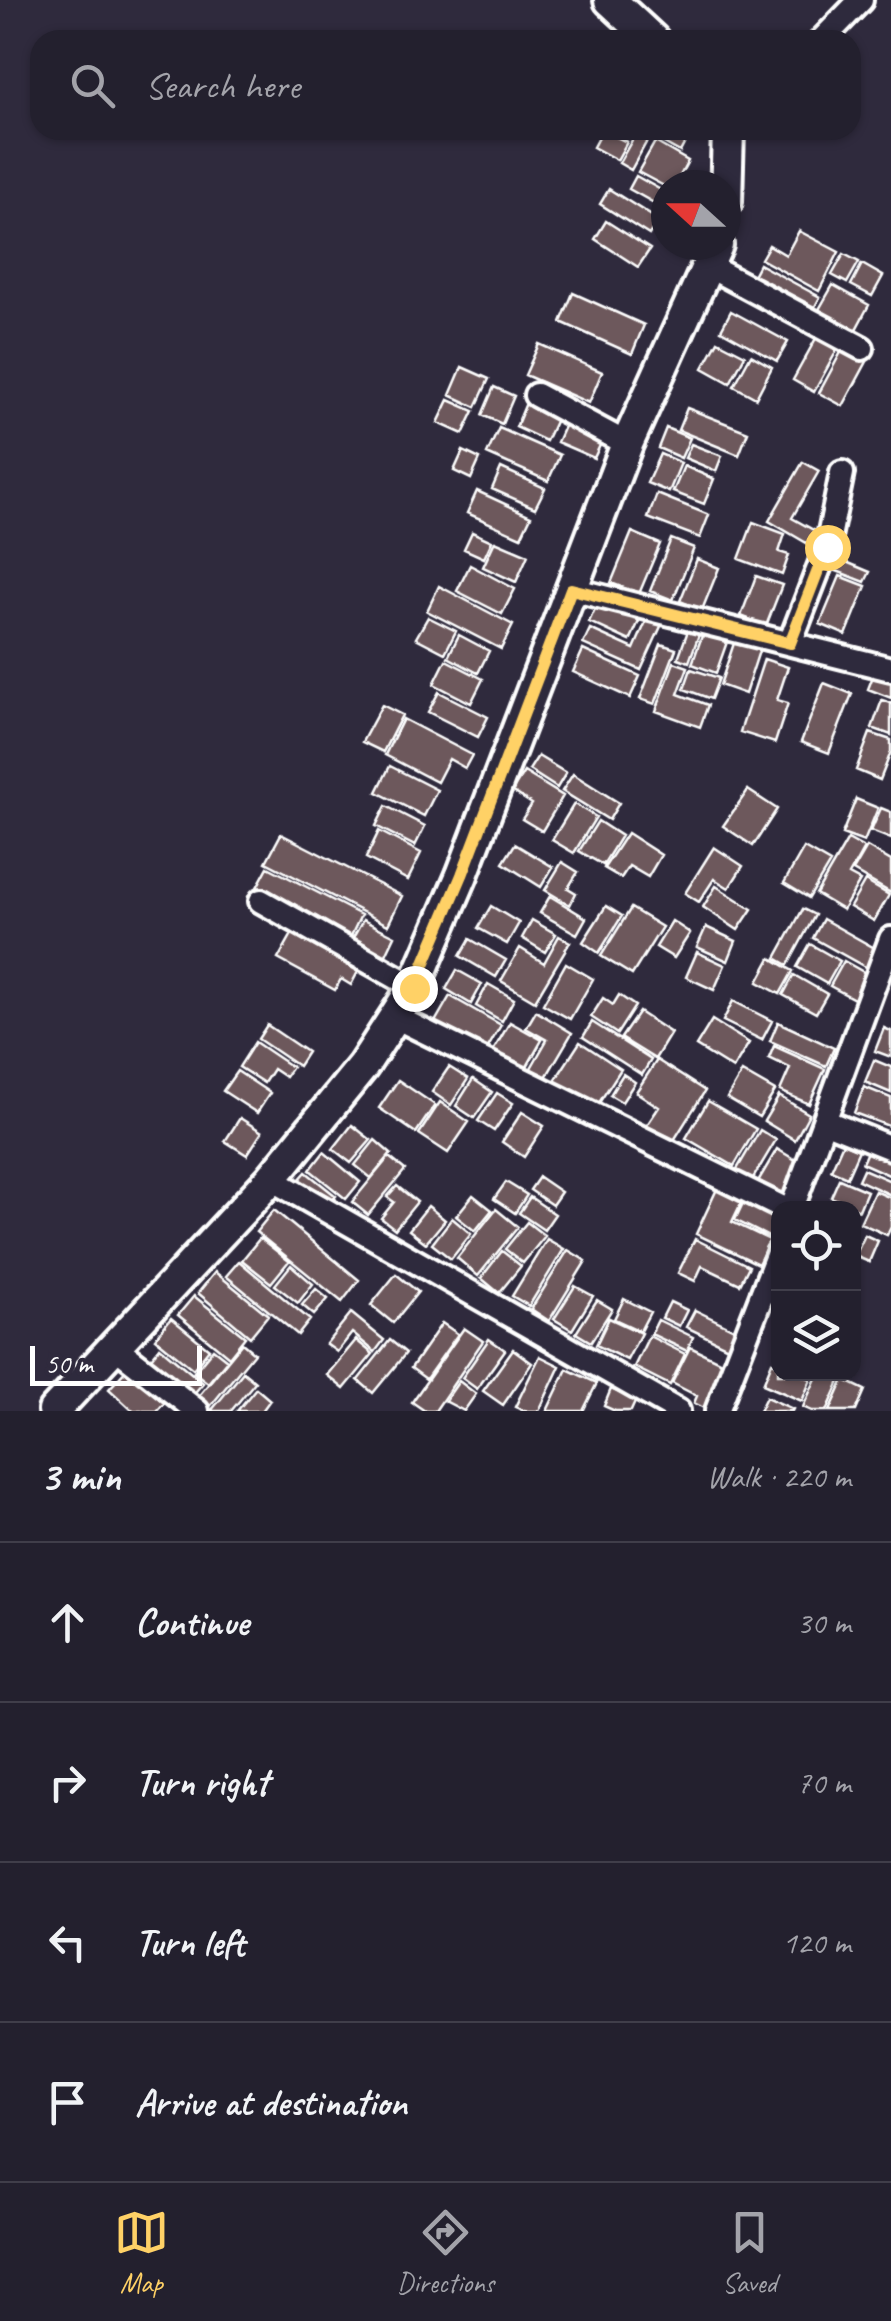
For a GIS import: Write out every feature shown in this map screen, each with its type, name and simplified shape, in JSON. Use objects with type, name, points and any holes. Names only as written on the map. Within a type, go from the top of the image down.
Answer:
[{"type":"main road","points":[[610,0],[642,30]]},
{"type":"main road","points":[[728,170],[729,140]]},
{"type":"main road","points":[[54,1411],[270,1179],[363,1066],[414,988],[462,875],[627,444],[712,260]]},
{"type":"street","points":[[832,30],[861,0]]},
{"type":"street","points":[[720,260],[862,348]]},
{"type":"street","points":[[536,394],[627,444]]},
{"type":"street","points":[[790,643],[827,547],[842,472]]},
{"type":"street","points":[[571,589],[891,669]]},
{"type":"street","points":[[261,901],[414,988]]},
{"type":"street","points":[[795,1201],[891,939]]},
{"type":"street","points":[[394,1017],[771,1202]]},
{"type":"street","points":[[824,1121],[891,1148]]},
{"type":"street","points":[[270,1179],[678,1411]]},
{"type":"street","points":[[717,1411],[771,1270]]},
{"type":"street","points":[[114,1346],[197,1411]]},
{"type":"building","points":[[597,140],[627,142],[617,160],[593,147]]},
{"type":"building","points":[[632,140],[647,141],[631,170],[619,163]]},
{"type":"building","points":[[659,140],[686,140],[680,152]]},
{"type":"building","points":[[655,142],[688,161],[683,170],[651,170],[651,179],[638,172]]},
{"type":"building","points":[[636,176],[651,184],[651,201],[629,189]]},
{"type":"building","points":[[609,189],[651,216],[651,232],[649,235],[600,204]]},
{"type":"building","points":[[606,221],[650,249],[638,267],[595,239]]},
{"type":"building","points":[[799,231],[839,252],[819,291],[761,259],[769,245],[786,255]]},
{"type":"building","points":[[844,254],[859,262],[847,283],[832,275]]},
{"type":"building","points":[[759,264],[820,297],[811,314],[750,281]]},
{"type":"building","points":[[862,264],[883,276],[872,296],[851,285]]},
{"type":"building","points":[[833,285],[869,305],[854,333],[817,313]]},
{"type":"building","points":[[573,293],[644,325],[632,354],[561,322]]},
{"type":"building","points":[[731,311],[788,342],[777,361],[721,330]]},
{"type":"building","points":[[820,331],[841,343],[814,392],[793,380]]},
{"type":"building","points":[[718,341],[745,355],[730,383],[703,368]]},
{"type":"building","points":[[846,343],[870,356],[843,406],[819,393]]},
{"type":"building","points":[[539,344],[602,372],[589,403],[525,375]]},
{"type":"building","points":[[751,355],[772,367],[756,398],[734,386]]},
{"type":"building","points":[[462,367],[489,379],[476,407],[450,395]]},
{"type":"building","points":[[494,387],[514,396],[502,424],[482,415]]},
{"type":"building","points":[[449,400],[474,411],[463,434],[438,423]]},
{"type":"building","points":[[526,403],[557,417],[546,441],[516,427]]},
{"type":"building","points":[[687,408],[748,432],[739,455],[678,430]]},
{"type":"building","points":[[565,424],[602,441],[594,458],[557,442]]},
{"type":"building","points":[[499,428],[560,455],[548,481],[487,454]]},
{"type":"building","points":[[666,428],[690,438],[681,458],[658,448]]},
{"type":"building","points":[[691,444],[722,456],[716,471],[685,458]]},
{"type":"building","points":[[463,451],[480,459],[471,479],[454,471]]},
{"type":"building","points":[[660,454],[681,463],[669,492],[647,483]]},
{"type":"building","points":[[803,462],[819,471],[792,518],[817,532],[810,545],[769,521]]},
{"type":"building","points":[[684,466],[714,479],[704,504],[673,492]]},
{"type":"building","points":[[501,468],[545,488],[535,508],[492,489]]},
{"type":"building","points":[[477,491],[531,516],[521,537],[467,513]]},
{"type":"building","points":[[657,494],[709,515],[700,538],[648,518]]},
{"type":"building","points":[[753,522],[785,534],[779,552],[789,555],[782,575],[739,559]]},
{"type":"building","points":[[472,532],[492,541],[484,558],[464,549]]},
{"type":"building","points":[[632,532],[660,544],[639,594],[611,583]]},
{"type":"building","points":[[671,539],[694,548],[673,600],[650,591]]},
{"type":"building","points":[[495,541],[528,555],[516,582],[483,567]]},
{"type":"building","points":[[697,559],[719,568],[702,610],[680,601]]},
{"type":"building","points":[[839,559],[870,572],[865,582],[834,570]]},
{"type":"building","points":[[470,565],[515,589],[502,614],[457,591]]},
{"type":"building","points":[[756,576],[782,585],[766,626],[741,616]]},
{"type":"building","points":[[840,576],[866,586],[846,635],[820,624]]},
{"type":"building","points":[[439,586],[513,625],[501,649],[427,611]]},
{"type":"building","points":[[599,600],[640,619],[630,641],[589,622]]},
{"type":"building","points":[[428,617],[456,631],[445,653],[416,638]]},
{"type":"building","points":[[648,617],[662,624],[641,670],[583,644],[590,629],[634,649]]},
{"type":"building","points":[[690,625],[701,629],[689,662],[678,658]]},
{"type":"building","points":[[703,633],[727,642],[716,673],[692,664]]},
{"type":"building","points":[[459,635],[489,651],[478,673],[448,657]]},
{"type":"building","points":[[735,640],[760,648],[745,694],[720,685]]},
{"type":"building","points":[[661,644],[676,649],[655,704],[640,699]]},
{"type":"building","points":[[583,650],[640,676],[630,698],[573,672]]},
{"type":"building","points":[[764,659],[788,667],[777,700],[788,703],[775,743],[740,732]]},
{"type":"building","points":[[446,660],[483,679],[471,703],[434,684]]},
{"type":"building","points":[[674,662],[688,667],[678,694],[708,705],[700,727],[656,711]]},
{"type":"building","points":[[691,669],[719,678],[711,699],[684,689]]},
{"type":"building","points":[[875,671],[891,678],[891,698],[868,689]]},
{"type":"building","points":[[824,683],[852,694],[829,753],[801,742]]},
{"type":"building","points":[[439,692],[488,717],[478,737],[428,712]]},
{"type":"building","points":[[882,700],[891,703],[891,735],[872,728]]},
{"type":"building","points":[[382,705],[402,715],[383,752],[362,742]]},
{"type":"building","points":[[403,719],[472,755],[465,768],[449,759],[437,782],[385,755]]},
{"type":"building","points":[[870,733],[891,740],[891,752],[880,780],[856,770]]},
{"type":"building","points":[[538,756],[566,773],[557,788],[529,770]]},
{"type":"building","points":[[390,766],[437,790],[424,816],[377,792]]},
{"type":"building","points":[[524,772],[563,796],[542,831],[522,819],[532,804],[512,791]]},
{"type":"building","points":[[573,774],[619,803],[609,820],[562,791]]},
{"type":"building","points":[[748,790],[777,809],[753,846],[723,826]]},
{"type":"building","points":[[856,799],[878,808],[864,842],[842,834]]},
{"type":"building","points":[[574,804],[596,817],[574,853],[552,840]]},
{"type":"building","points":[[386,806],[425,826],[415,846],[376,826]]},
{"type":"building","points":[[881,808],[891,812],[891,839],[871,831]]},
{"type":"building","points":[[598,821],[621,836],[603,865],[579,851]]},
{"type":"building","points":[[379,831],[421,853],[408,880],[366,858]]},
{"type":"building","points":[[627,833],[661,855],[648,877],[629,866],[621,878],[604,868]]},
{"type":"building","points":[[281,834],[402,896],[388,925],[266,862]]},
{"type":"building","points":[[848,839],[864,848],[849,875],[860,881],[843,910],[816,894]]},
{"type":"building","points":[[515,844],[553,867],[541,887],[503,863]]},
{"type":"building","points":[[714,847],[743,866],[729,888],[714,879],[699,902],[685,893]]},
{"type":"building","points":[[867,847],[891,861],[891,893],[853,871]]},
{"type":"building","points":[[804,848],[830,863],[809,898],[784,883]]},
{"type":"building","points":[[562,862],[578,872],[568,888],[576,893],[570,905],[545,890]]},
{"type":"building","points":[[268,867],[361,915],[349,940],[255,891]]},
{"type":"building","points":[[865,881],[889,895],[874,921],[850,907]]},
{"type":"building","points":[[716,886],[752,909],[738,930],[703,907]]},
{"type":"building","points":[[550,896],[586,918],[577,934],[540,913]]},
{"type":"building","points":[[491,906],[519,923],[507,944],[478,928]]},
{"type":"building","points":[[606,906],[622,916],[599,953],[583,942]]},
{"type":"building","points":[[631,908],[662,927],[632,975],[601,956]]},
{"type":"building","points":[[803,909],[815,915],[788,965],[776,958]]},
{"type":"building","points":[[823,919],[878,950],[867,968],[813,938]]},
{"type":"building","points":[[363,920],[395,936],[385,957],[352,940]]},
{"type":"building","points":[[532,920],[556,934],[545,952],[522,938]]},
{"type":"building","points":[[672,921],[690,933],[674,958],[656,947]]},
{"type":"building","points":[[706,927],[736,941],[728,961],[697,947]]},
{"type":"building","points":[[295,929],[361,966],[351,985],[341,979],[335,990],[278,959]]},
{"type":"building","points":[[559,936],[570,942],[535,1001],[501,981],[520,948],[544,963]]},
{"type":"building","points":[[470,939],[506,960],[496,977],[460,956]]},
{"type":"building","points":[[810,944],[840,961],[827,984],[797,967]]},
{"type":"building","points":[[697,952],[725,965],[714,990],[686,977]]},
{"type":"building","points":[[771,958],[793,971],[780,994],[758,982]]},
{"type":"building","points":[[844,961],[874,978],[860,1002],[830,986]]},
{"type":"building","points":[[566,963],[593,979],[570,1019],[543,1004]]},
{"type":"building","points":[[457,970],[482,984],[471,1004],[446,989]]},
{"type":"building","points":[[794,975],[827,994],[816,1013],[783,995]]},
{"type":"building","points":[[488,984],[514,999],[502,1021],[476,1006]]},
{"type":"building","points":[[619,995],[635,1006],[617,1034],[591,1017],[603,998],[613,1005]]},
{"type":"building","points":[[450,996],[501,1025],[486,1051],[435,1022]]},
{"type":"building","points":[[733,1001],[772,1021],[762,1040],[723,1021]]},
{"type":"building","points":[[536,1011],[572,1033],[542,1084],[527,1075],[547,1040],[526,1028]]},
{"type":"building","points":[[639,1012],[671,1033],[655,1059],[621,1038]]},
{"type":"building","points":[[712,1020],[749,1043],[733,1069],[696,1046]]},
{"type":"building","points":[[510,1022],[542,1040],[525,1070],[493,1051]]},
{"type":"building","points":[[592,1022],[651,1060],[642,1075],[583,1037]]},
{"type":"building","points":[[778,1022],[834,1048],[826,1066],[770,1041]]},
{"type":"building","points":[[267,1025],[307,1052],[298,1066],[258,1039]]},
{"type":"building","points":[[884,1028],[891,1031],[891,1057],[875,1051]]},
{"type":"building","points":[[255,1042],[292,1067],[285,1077],[273,1069],[264,1083],[239,1067]]},
{"type":"building","points":[[580,1042],[621,1069],[595,1109],[554,1082]]},
{"type":"building","points":[[774,1046],[825,1069],[809,1104],[780,1091],[790,1068],[769,1058]]},
{"type":"building","points":[[657,1060],[705,1091],[671,1145],[645,1128],[659,1107],[636,1092]]},
{"type":"building","points":[[874,1060],[891,1067],[891,1093],[865,1082]]},
{"type":"building","points":[[449,1067],[468,1079],[451,1105],[432,1092]]},
{"type":"building","points":[[237,1071],[270,1093],[257,1113],[223,1091]]},
{"type":"building","points":[[742,1072],[775,1091],[759,1117],[727,1098]]},
{"type":"building","points":[[623,1074],[635,1082],[622,1102],[610,1095]]},
{"type":"building","points":[[473,1079],[492,1092],[474,1118],[456,1106]]},
{"type":"building","points":[[398,1080],[435,1105],[416,1133],[379,1108]]},
{"type":"building","points":[[864,1087],[891,1098],[891,1127],[854,1113]]},
{"type":"building","points":[[497,1093],[513,1103],[494,1131],[478,1121]]},
{"type":"building","points":[[779,1096],[809,1114],[795,1140],[764,1121]]},
{"type":"building","points":[[708,1101],[756,1129],[734,1166],[686,1138]]},
{"type":"building","points":[[440,1102],[469,1122],[448,1153],[419,1134]]},
{"type":"building","points":[[522,1112],[544,1126],[524,1157],[502,1142]]},
{"type":"building","points":[[240,1118],[262,1132],[247,1155],[225,1141]]},
{"type":"building","points":[[352,1125],[371,1140],[351,1163],[333,1149]]},
{"type":"building","points":[[760,1130],[776,1140],[749,1185],[733,1176]]},
{"type":"building","points":[[375,1140],[391,1154],[371,1178],[355,1165]]},
{"type":"building","points":[[843,1143],[859,1150],[847,1177],[831,1170]]},
{"type":"building","points":[[869,1147],[891,1157],[891,1176],[862,1163]]},
{"type":"building","points":[[777,1149],[804,1165],[784,1199],[757,1183]]},
{"type":"building","points":[[324,1152],[360,1182],[346,1199],[310,1170]]},
{"type":"building","points":[[389,1157],[405,1170],[368,1215],[352,1202]]},
{"type":"building","points":[[863,1169],[891,1181],[891,1195],[858,1180]]},
{"type":"building","points":[[306,1172],[336,1196],[328,1205],[298,1181]]},
{"type":"building","points":[[539,1177],[561,1192],[552,1205],[530,1190]]},
{"type":"building","points":[[839,1179],[867,1191],[861,1205],[861,1201],[831,1197]]},
{"type":"building","points":[[506,1182],[527,1195],[515,1213],[494,1199]]},
{"type":"building","points":[[397,1186],[417,1202],[395,1229],[381,1218],[394,1202],[387,1197]]},
{"type":"building","points":[[717,1189],[742,1201],[732,1222],[770,1240],[758,1264],[696,1234]]},
{"type":"building","points":[[875,1191],[891,1198],[891,1227],[887,1235],[861,1221]]},
{"type":"building","points":[[473,1195],[492,1210],[475,1231],[456,1216]]},
{"type":"building","points":[[530,1197],[555,1214],[544,1230],[519,1213]]},
{"type":"building","points":[[744,1201],[771,1214],[771,1238],[735,1220]]},
{"type":"building","points":[[428,1206],[445,1220],[426,1243],[409,1230]]},
{"type":"building","points":[[496,1209],[518,1227],[478,1276],[457,1258]]},
{"type":"building","points":[[274,1210],[359,1280],[342,1302],[256,1232]]},
{"type":"building","points":[[452,1218],[471,1234],[451,1259],[432,1244]]},
{"type":"building","points":[[527,1222],[545,1236],[523,1263],[505,1249]]},
{"type":"building","points":[[865,1235],[878,1241],[869,1262],[861,1259]]},
{"type":"building","points":[[260,1238],[289,1261],[271,1283],[242,1260]]},
{"type":"building","points":[[547,1239],[564,1249],[529,1306],[512,1296]]},
{"type":"building","points":[[695,1239],[749,1266],[740,1284],[702,1266],[695,1281],[678,1273]]},
{"type":"building","points":[[568,1250],[586,1261],[549,1321],[531,1309]]},
{"type":"building","points":[[502,1251],[521,1266],[499,1293],[481,1278]]},
{"type":"building","points":[[239,1261],[310,1320],[298,1335],[226,1276]]},
{"type":"building","points":[[291,1265],[313,1284],[298,1303],[275,1285]]},
{"type":"building","points":[[215,1272],[268,1315],[250,1337],[198,1293]]},
{"type":"building","points":[[396,1274],[418,1292],[393,1323],[371,1305]]},
{"type":"building","points":[[575,1286],[593,1296],[572,1330],[554,1319]]},
{"type":"building","points":[[316,1289],[328,1299],[314,1315],[302,1305]]},
{"type":"building","points":[[194,1296],[245,1337],[229,1357],[178,1315]]},
{"type":"building","points":[[624,1299],[650,1312],[640,1331],[614,1319]]},
{"type":"building","points":[[597,1300],[612,1309],[591,1342],[576,1333]]},
{"type":"building","points":[[670,1302],[687,1310],[679,1326],[662,1318]]},
{"type":"building","points":[[695,1310],[740,1332],[732,1349],[686,1327]]},
{"type":"building","points":[[351,1313],[384,1340],[375,1352],[352,1333],[337,1352],[326,1344]]},
{"type":"building","points":[[171,1318],[209,1349],[193,1369],[155,1338]]},
{"type":"building","points":[[609,1318],[641,1333],[627,1360],[596,1345]]},
{"type":"building","points":[[658,1320],[693,1337],[687,1351],[651,1334]]},
{"type":"building","points":[[442,1323],[458,1334],[426,1379],[411,1368]]},
{"type":"building","points":[[464,1328],[483,1341],[435,1411],[425,1411],[412,1402]]},
{"type":"building","points":[[649,1336],[685,1354],[670,1385],[634,1367]]},
{"type":"building","points":[[489,1339],[505,1350],[477,1389],[462,1378]]},
{"type":"building","points":[[356,1340],[373,1354],[344,1389],[327,1375]]},
{"type":"building","points":[[390,1340],[406,1353],[373,1393],[358,1380]]},
{"type":"building","points":[[242,1343],[254,1353],[208,1409],[196,1399]]},
{"type":"building","points":[[160,1347],[203,1383],[190,1398],[147,1363]]},
{"type":"building","points":[[690,1347],[732,1367],[710,1411],[694,1403],[697,1396],[672,1383]]},
{"type":"building","points":[[213,1349],[227,1360],[208,1383],[194,1372]]},
{"type":"building","points":[[513,1349],[532,1363],[503,1405],[483,1391]]},
{"type":"building","points":[[540,1356],[560,1366],[539,1411],[524,1411],[515,1407]]},
{"type":"building","points":[[771,1364],[771,1381],[810,1381],[802,1401],[763,1384]]},
{"type":"building","points":[[127,1369],[164,1403],[157,1411],[133,1411],[109,1389]]},
{"type":"building","points":[[567,1369],[597,1383],[583,1411],[547,1411]]},
{"type":"building","points":[[243,1372],[255,1382],[231,1411],[211,1411]]},
{"type":"building","points":[[459,1381],[476,1394],[464,1411],[445,1401]]},
{"type":"building","points":[[815,1381],[840,1381],[827,1411],[803,1407]]},
{"type":"building","points":[[844,1381],[865,1390],[856,1411],[830,1411]]},
{"type":"building","points":[[256,1388],[270,1400],[262,1411],[237,1411]]},
{"type":"building","points":[[611,1389],[636,1400],[631,1411],[604,1406]]},
{"type":"building","points":[[766,1397],[793,1409],[759,1411]]},
{"type":"route","points":[[414,988],[462,875],[571,589],[790,643],[827,547]]}]
